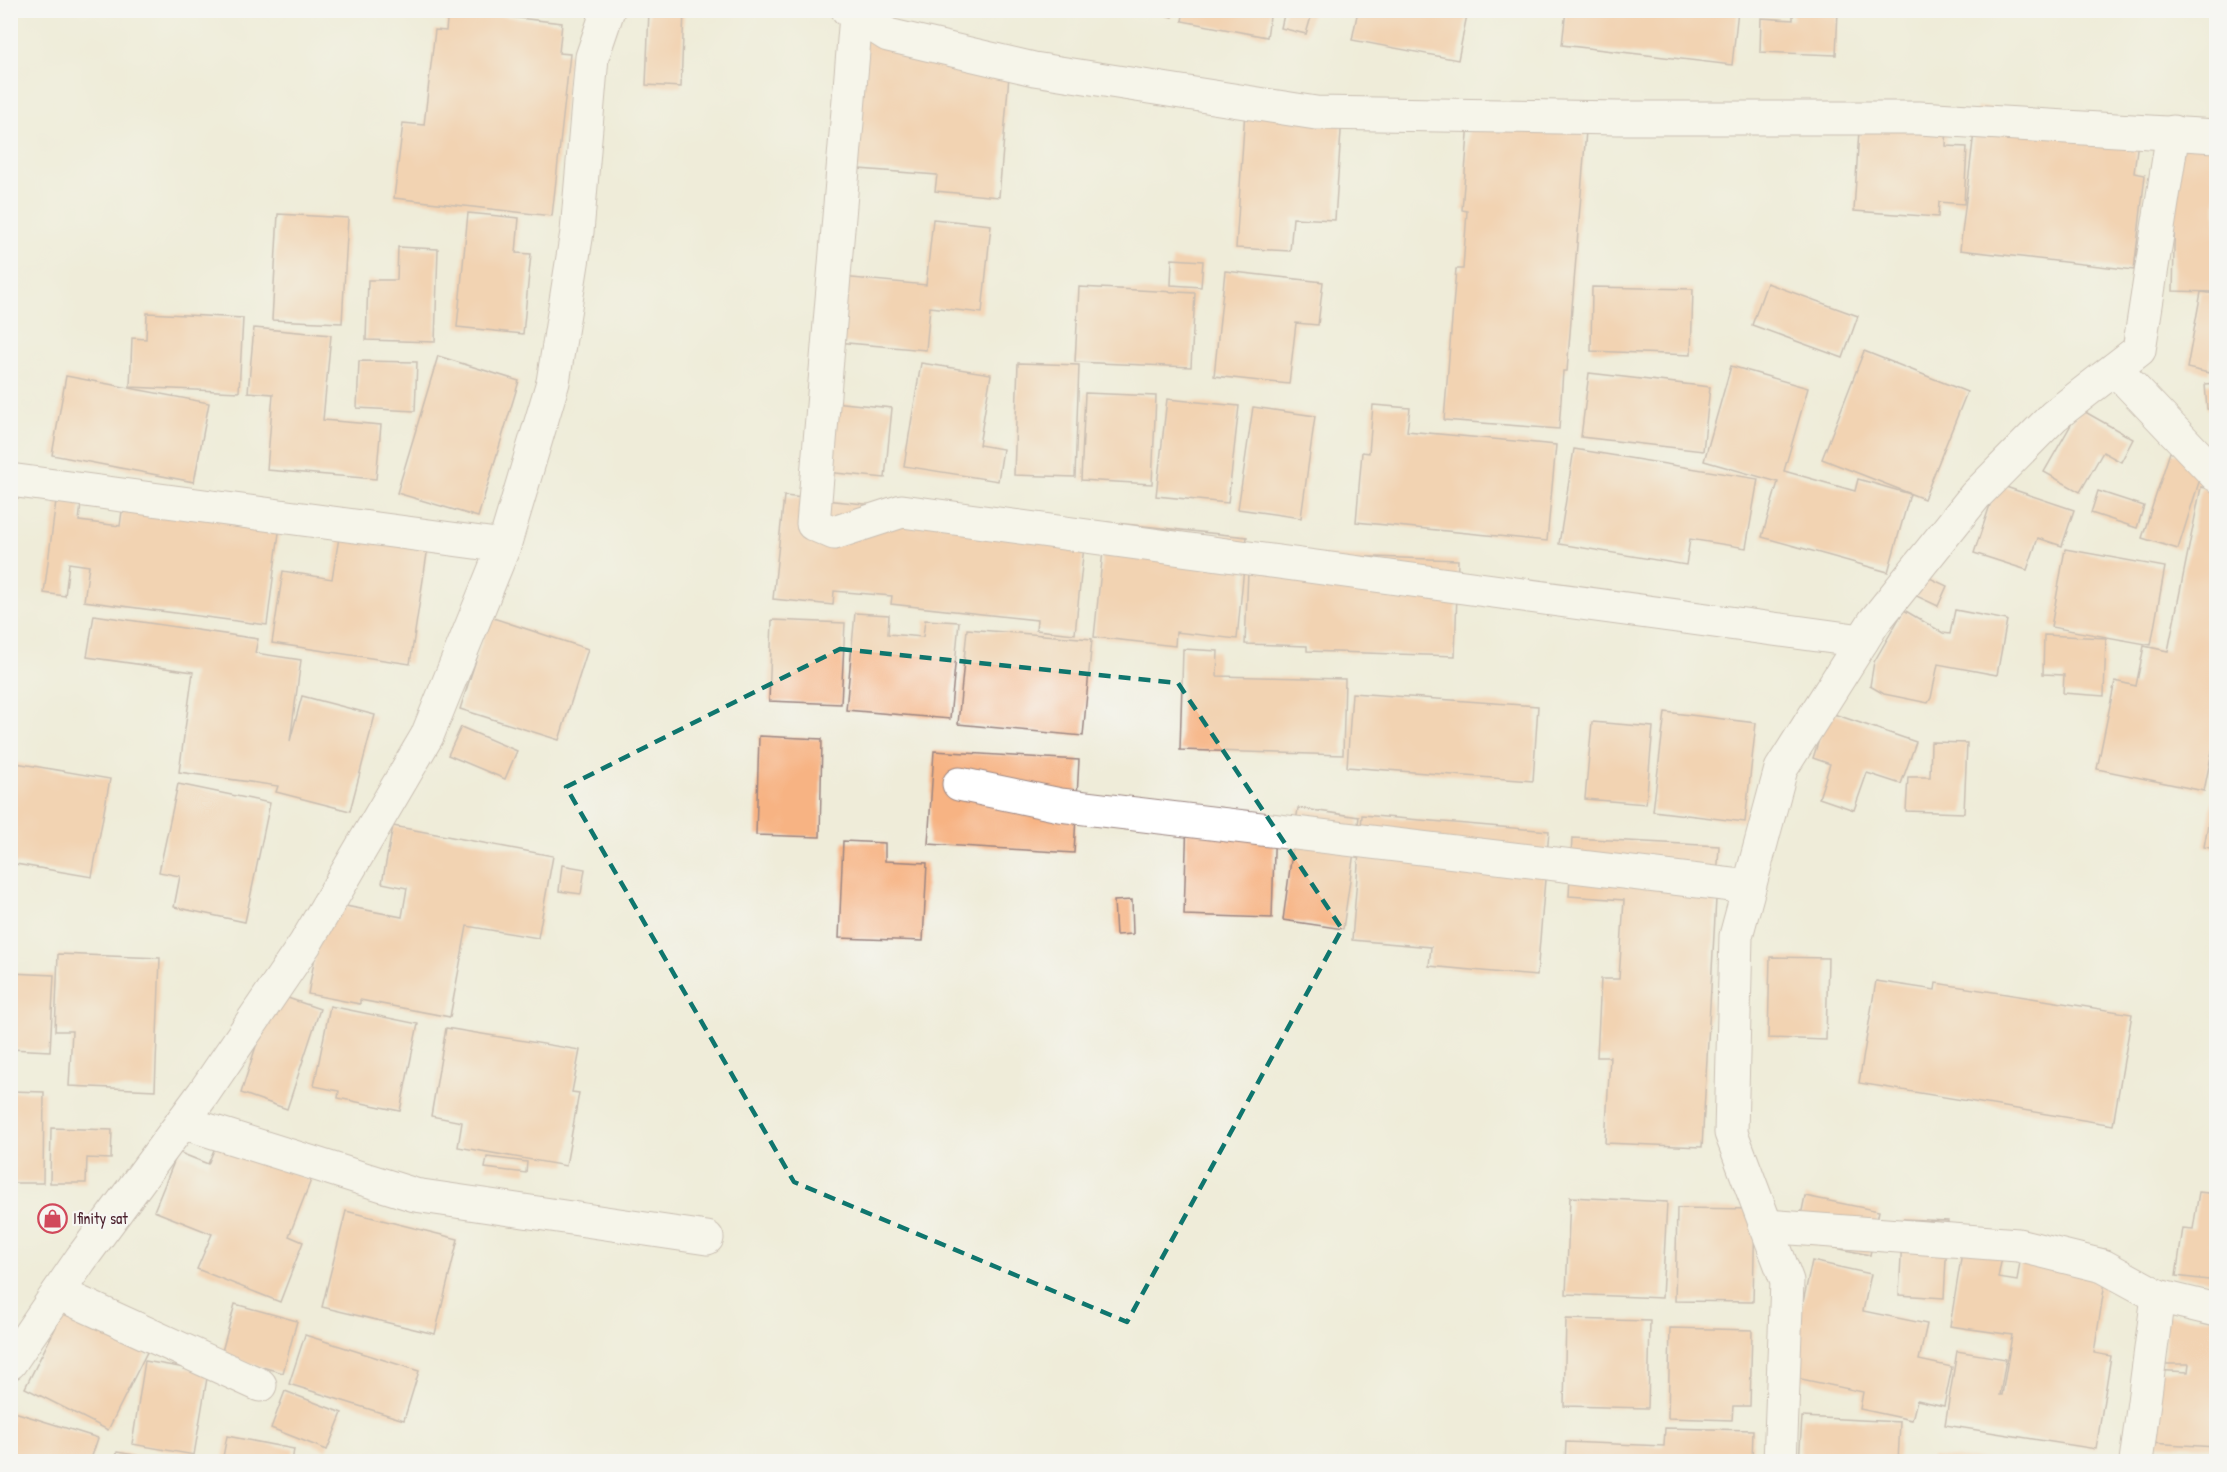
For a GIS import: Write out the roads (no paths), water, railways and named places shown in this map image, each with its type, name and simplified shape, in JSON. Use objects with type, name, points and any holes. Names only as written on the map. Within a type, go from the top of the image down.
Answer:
[{"type":"street","points":[[10,1363],[182,1122],[305,944],[427,736],[504,546],[553,382],[578,232],[592,57],[608,10]]},
{"type":"street","points":[[1862,641],[902,511],[834,533],[813,524],[852,13],[888,35],[1034,69],[1316,113],[1618,118],[1920,118],[2217,136]]},
{"type":"street","points":[[1780,1461],[1787,1281],[1731,1133],[1736,936],[1781,770],[1874,622],[1974,496],[2054,416],[2139,350],[2173,132]]},
{"type":"street","points":[[2115,369],[2217,475]]},
{"type":"street","points":[[10,480],[504,546]]},
{"type":"street","points":[[959,784],[1060,805],[1749,887]]},
{"type":"street","points":[[182,1122],[415,1195],[707,1238]]},
{"type":"street","points":[[1766,1226],[2018,1245],[2103,1266],[2158,1296],[2217,1310]]},
{"type":"street","points":[[58,1293],[260,1385]]},
{"type":"street","points":[[2136,1461],[2158,1296]]},
{"type":"place","name":"Ifinity sat","points":[[52,1218]]}]
